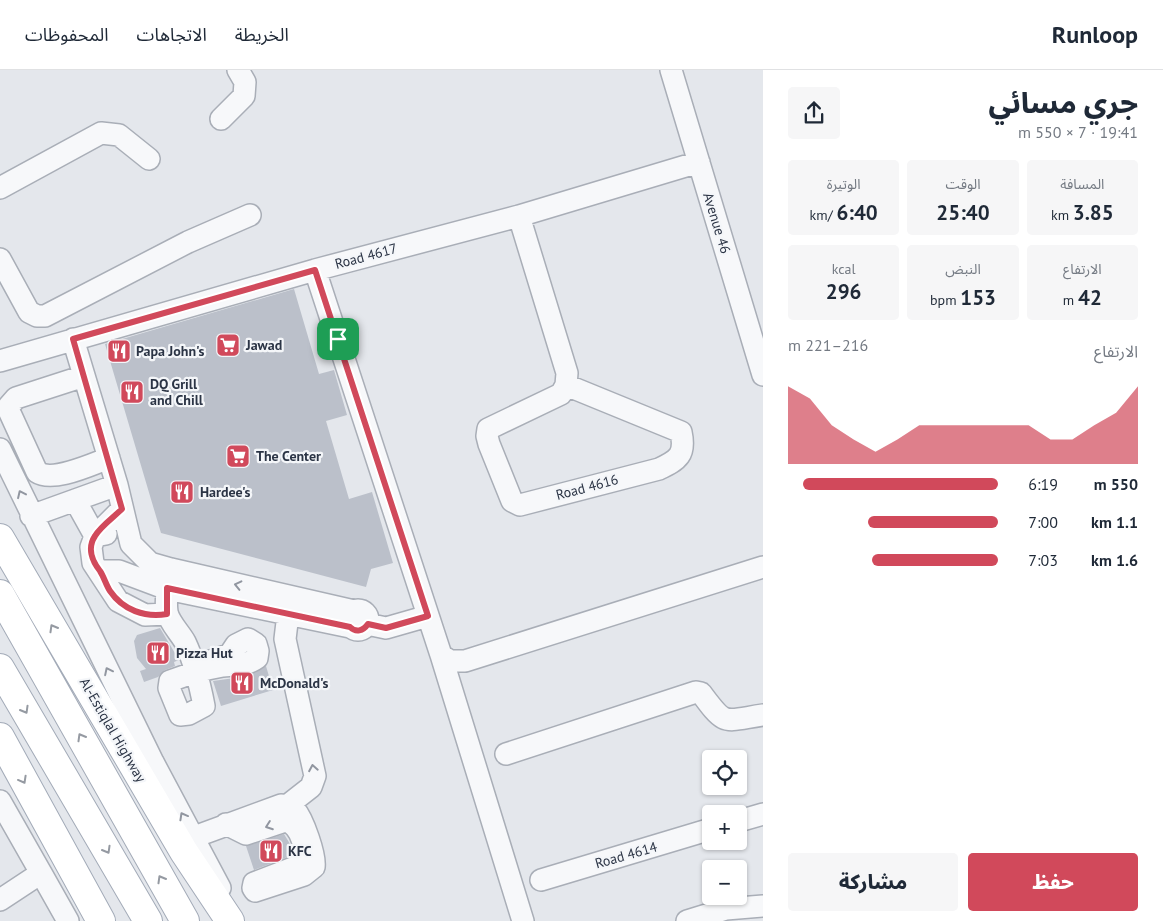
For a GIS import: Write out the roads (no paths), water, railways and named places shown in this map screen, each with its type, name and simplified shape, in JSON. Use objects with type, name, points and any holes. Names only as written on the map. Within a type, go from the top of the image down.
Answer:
[{"type":"main road","name":"Al-Estiqlal Highway","points":[[0,538],[184,852],[230,921]]},
{"type":"main road","points":[[0,594],[185,921]]},
{"type":"main road","points":[[0,668],[148,921]]},
{"type":"main road","points":[[0,738],[101,921]]},
{"type":"street","points":[[221,119],[244,96],[245,82],[238,70]]},
{"type":"street","name":"Avenue 46","points":[[672,71],[763,375]]},
{"type":"street","points":[[0,188],[101,133],[119,135],[149,159]]},
{"type":"street","name":"Road 4617","points":[[1,359],[315,270],[519,216],[699,162]]},
{"type":"street","points":[[0,259],[29,312],[37,316],[45,316],[188,242],[250,215]]},
{"type":"street","points":[[519,216],[567,373],[566,385]]},
{"type":"street","points":[[315,270],[441,655],[523,921]]},
{"type":"street","points":[[73,339],[117,486],[133,550],[130,564],[110,571]]},
{"type":"street","points":[[84,376],[16,398],[9,406],[10,413],[38,472],[41,474],[55,476],[109,458]]},
{"type":"street","name":"Road 4616","points":[[566,385],[681,432],[684,445],[676,460],[659,469],[520,505],[515,504],[486,436],[488,429],[561,394],[566,385]]},
{"type":"street","points":[[0,449],[31,516],[153,762],[238,921]]},
{"type":"street","points":[[31,516],[117,486]]},
{"type":"street","points":[[75,500],[94,536]]},
{"type":"street","points":[[122,509],[94,536],[91,547],[92,558],[110,571],[169,579],[386,628],[428,616]]},
{"type":"street","points":[[94,536],[110,533],[125,539],[169,579]]},
{"type":"street","points":[[441,655],[450,660],[465,661],[763,567]]},
{"type":"street","points":[[110,571],[110,590],[124,605],[145,615],[167,614]]},
{"type":"street","points":[[169,579],[167,614],[181,635],[195,670]]},
{"type":"street","points":[[266,600],[288,614],[314,611]]},
{"type":"street","points":[[288,614],[285,639],[314,776],[311,787],[288,806]]},
{"type":"street","points":[[506,754],[696,692],[701,693],[722,719],[763,715]]},
{"type":"street","points":[[0,801],[68,921]]},
{"type":"street","points":[[194,837],[226,824],[281,805],[288,806],[299,816],[314,854],[314,867],[304,875],[258,892],[253,888],[254,883],[298,866],[302,862],[305,851],[295,826],[285,821],[246,834],[226,824]]},
{"type":"street","points":[[747,819],[763,814]]},
{"type":"street","name":"Road 4614","points":[[541,880],[702,833]]},
{"type":"street","points":[[0,900],[41,873]]},
{"type":"street","points":[[687,921],[726,909],[763,906]]},
{"type":"place","name":"Jawad","points":[[228,345]]},
{"type":"place","name":"Papa John's","points":[[119,351]]},
{"type":"place","name":"DQ Grill and Chill","points":[[132,392]]},
{"type":"place","name":"The Center","points":[[238,456]]},
{"type":"place","name":"Hardee's","points":[[182,492]]},
{"type":"place","name":"Pizza Hut","points":[[158,653]]},
{"type":"place","name":"McDonald's","points":[[242,683]]},
{"type":"place","name":"KFC","points":[[271,851]]}]
